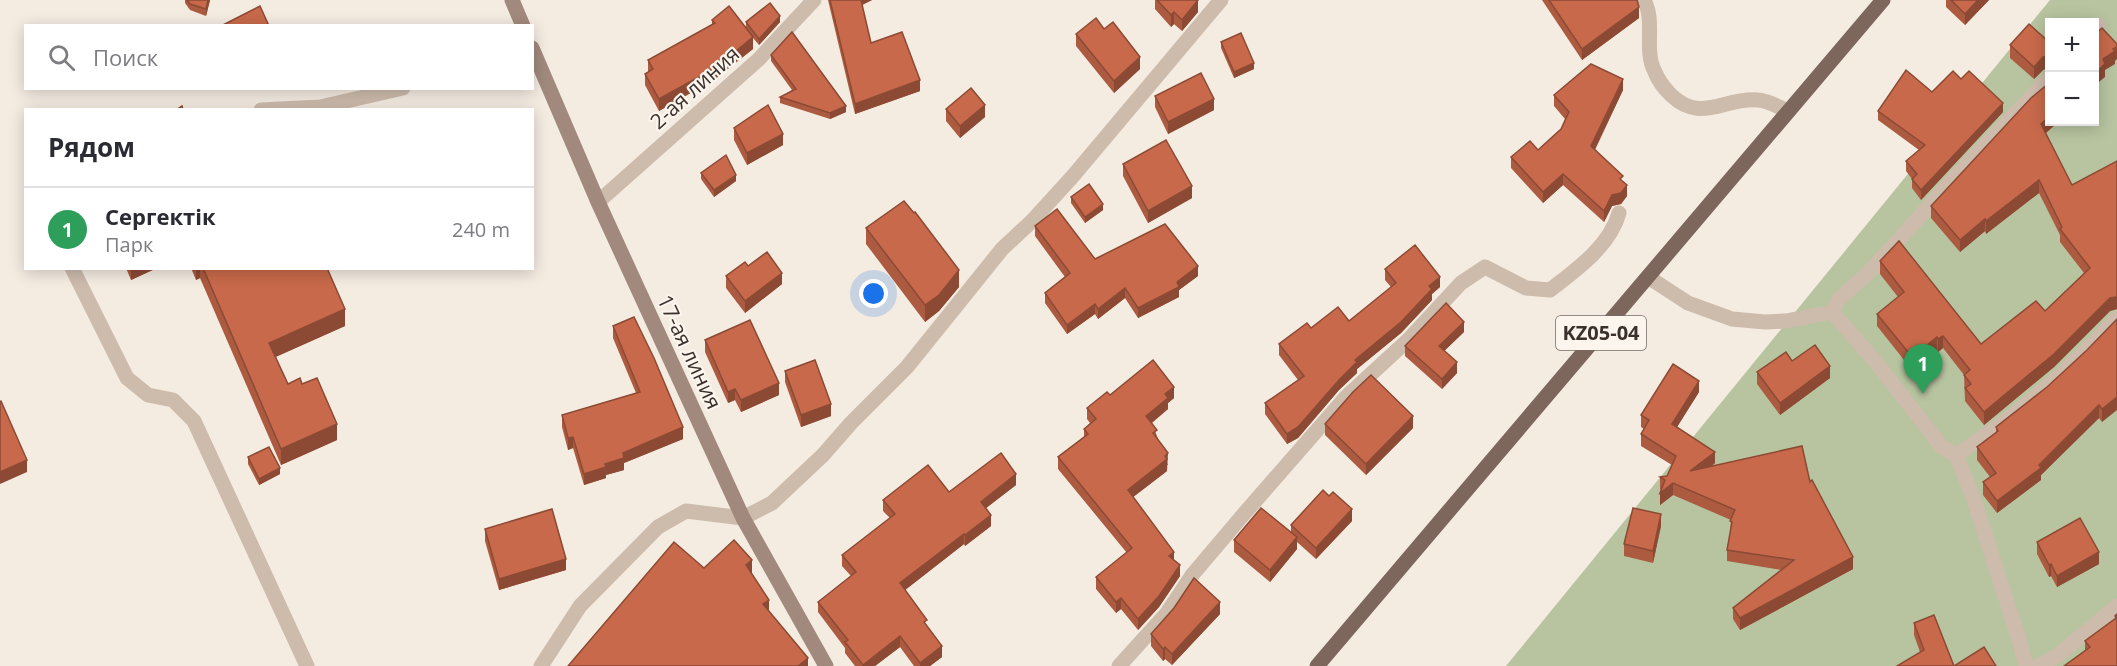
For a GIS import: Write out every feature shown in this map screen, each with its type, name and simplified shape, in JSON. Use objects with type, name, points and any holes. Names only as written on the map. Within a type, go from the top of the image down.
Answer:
[{"type":"main road","name":"KZ05-04","points":[[1317,666],[1883,0]]},
{"type":"street","points":[[512,0],[522,24]]},
{"type":"street","name":"2-ая линия","points":[[598,202],[759,59],[814,0]]},
{"type":"street","points":[[541,666],[580,606],[658,527],[686,512],[743,518],[772,503],[823,455],[851,423],[907,367],[1002,249],[1032,221],[1073,176],[1221,0]]},
{"type":"street","points":[[1661,0],[1646,6],[1649,54],[1654,72],[1668,92],[1682,105],[1699,110],[1759,99],[1788,111]]},
{"type":"street","name":"17-ая линия","points":[[534,57],[743,518],[826,666]]},
{"type":"street","points":[[1832,312],[1839,299],[1866,275],[1953,178],[2045,81]]},
{"type":"street","points":[[320,108],[396,90]]},
{"type":"street","points":[[1119,666],[1167,613],[1193,574],[1346,397],[1408,340],[1461,283],[1485,267],[1526,288],[1550,290],[1604,243],[1619,213]]},
{"type":"street","points":[[73,270],[127,378],[148,395],[173,400],[194,421],[307,666]]},
{"type":"street","points":[[1648,277],[1688,303],[1732,319],[1786,321],[1832,312]]},
{"type":"street","points":[[1832,312],[1875,361],[1942,447],[1956,455],[1972,494],[2026,666]]},
{"type":"street","points":[[1956,455],[1987,435],[2046,386],[2117,318]]},
{"type":"street","points":[[2038,666],[2057,656],[2117,606]]},
{"type":"green space","points":[[2050,0],[2117,0],[2117,666],[1506,666]]},
{"type":"building","points":[[187,0],[208,0],[206,9],[190,4]]},
{"type":"building","points":[[830,0],[861,0],[871,43],[902,32],[920,80],[855,104]]},
{"type":"building","points":[[1157,0],[1198,0],[1182,20],[1174,12],[1171,15]]},
{"type":"building","points":[[1549,0],[1637,0],[1639,7],[1582,49]]},
{"type":"building","points":[[1951,0],[1978,0],[1965,14]]},
{"type":"building","points":[[770,3],[780,16],[759,39],[746,22]]},
{"type":"building","points":[[260,6],[268,24],[225,24]]},
{"type":"building","points":[[729,6],[753,37],[715,68],[659,99],[645,74],[653,69],[648,60],[715,23],[712,20]]},
{"type":"building","points":[[1096,18],[1104,29],[1113,22],[1140,57],[1114,81],[1076,34]]},
{"type":"building","points":[[2029,24],[2045,38],[2045,57],[2034,67],[2010,45]]},
{"type":"building","points":[[2102,28],[2117,44],[2117,47],[2103,59],[2105,64],[2099,69],[2099,31]]},
{"type":"building","points":[[792,32],[846,106],[830,113],[780,97],[796,89],[771,55]]},
{"type":"building","points":[[1241,33],[1254,63],[1234,72],[1221,42]]},
{"type":"building","points":[[1591,64],[1623,79],[1591,146],[1623,176],[1620,179],[1627,185],[1621,193],[1612,195],[1604,211],[1563,174],[1543,192],[1511,157],[1530,141],[1538,150],[1561,129],[1569,112],[1554,95]]},
{"type":"building","points":[[1906,70],[1932,92],[1953,71],[1961,79],[1969,71],[2003,103],[1921,190],[1912,179],[1917,174],[1906,161],[1925,145],[1878,111]]},
{"type":"building","points":[[1201,73],[1214,99],[1168,122],[1155,96]]},
{"type":"building","points":[[2045,86],[2045,120],[2041,124],[2072,185],[2117,161],[2117,297],[2110,298],[2054,354],[1984,412],[1965,388],[1971,384],[1964,375],[1970,370],[1943,336],[1938,339],[1937,337],[1912,357],[1877,314],[1904,292],[1880,261],[1899,241],[1981,344],[2036,301],[2045,311],[2090,268],[2060,229],[2062,227],[2039,180],[1960,240],[1931,206],[2031,98]]},
{"type":"building","points":[[971,88],[985,105],[960,126],[946,109]]},
{"type":"building","points":[[768,105],[783,134],[747,153],[734,128]]},
{"type":"building","points":[[1166,140],[1192,186],[1148,211],[1123,164]]},
{"type":"building","points":[[726,155],[736,175],[714,190],[701,173]]},
{"type":"building","points":[[1089,184],[1103,204],[1085,217],[1071,197]]},
{"type":"building","points":[[904,201],[959,270],[939,295],[925,305],[866,228]]},
{"type":"building","points":[[1057,209],[1095,259],[1165,224],[1198,266],[1177,282],[1179,287],[1138,308],[1125,288],[1098,309],[1095,304],[1067,325],[1045,293],[1070,273],[1035,226]]},
{"type":"building","points":[[1415,245],[1440,277],[1429,286],[1432,289],[1401,322],[1355,360],[1357,362],[1298,427],[1287,434],[1265,403],[1304,376],[1279,344],[1307,323],[1311,328],[1338,307],[1349,321],[1396,283],[1385,269]]},
{"type":"building","points":[[767,252],[782,273],[745,301],[726,276],[745,262],[748,266]]},
{"type":"building","points":[[204,270],[328,270],[345,309],[269,343],[288,384],[300,378],[302,384],[317,378],[337,424],[281,449]]},
{"type":"building","points":[[1446,303],[1464,322],[1439,346],[1457,362],[1442,379],[1405,346]]},
{"type":"building","points":[[634,317],[683,427],[623,453],[624,458],[605,464],[606,467],[584,474],[573,437],[568,438],[562,415],[640,392],[613,326]]},
{"type":"building","points":[[2117,319],[2117,397],[2102,409],[2099,405],[2039,465],[2041,468],[1997,501],[1983,482],[1996,473],[1977,447],[1998,431],[1996,427],[2047,387]]},
{"type":"building","points":[[750,320],[779,383],[741,400],[735,389],[728,392],[705,340]]},
{"type":"building","points":[[1815,345],[1830,366],[1780,403],[1757,372],[1786,352],[1792,361]]},
{"type":"building","points":[[815,360],[831,404],[801,415],[785,371]]},
{"type":"building","points":[[1153,360],[1174,387],[1165,394],[1168,398],[1146,416],[1157,430],[1153,433],[1168,453],[1165,456],[1167,459],[1128,490],[1174,552],[1169,556],[1180,565],[1159,596],[1138,619],[1121,598],[1116,602],[1096,577],[1132,548],[1058,457],[1088,434],[1084,429],[1096,419],[1087,408],[1107,392],[1110,395]]},
{"type":"building","points":[[1673,364],[1699,381],[1672,424],[1715,452],[1690,471],[1802,446],[1810,482],[1812,480],[1853,557],[1740,618],[1733,608],[1794,560],[1727,550],[1732,522],[1730,521],[1735,510],[1673,483],[1660,493],[1665,480],[1660,477],[1667,476],[1676,456],[1641,434],[1649,420],[1641,415]]},
{"type":"building","points":[[1371,375],[1413,416],[1366,464],[1325,424]]},
{"type":"building","points":[[0,402],[27,460],[0,472]]},
{"type":"building","points":[[269,447],[280,468],[259,479],[248,457]]},
{"type":"building","points":[[1001,453],[1016,474],[981,502],[991,515],[900,583],[927,620],[924,622],[942,646],[920,663],[900,636],[863,665],[845,642],[848,640],[818,602],[856,572],[842,555],[895,514],[883,500],[928,465],[949,492]]},
{"type":"building","points":[[1323,490],[1329,496],[1333,492],[1352,509],[1316,548],[1291,525]]},
{"type":"building","points":[[1261,508],[1297,537],[1270,570],[1234,540]]},
{"type":"building","points":[[1633,508],[1661,514],[1653,551],[1624,544]]},
{"type":"building","points":[[552,509],[566,559],[499,579],[485,529]]},
{"type":"building","points":[[2080,518],[2099,552],[2057,576],[2037,542]]},
{"type":"building","points":[[734,540],[752,560],[746,565],[769,600],[763,604],[808,658],[798,666],[568,666],[674,542],[704,568]]},
{"type":"building","points":[[1194,578],[1220,602],[1172,654],[1165,647],[1163,649],[1151,634],[1174,608]]},
{"type":"building","points":[[2117,614],[2117,666],[2064,666],[2090,647],[2085,641],[2116,618]]},
{"type":"building","points":[[1934,615],[1954,666],[1897,666],[1924,650],[1914,623]]},
{"type":"building","points":[[1984,647],[1996,666],[1954,666]]},
{"type":"place","name":"Сергектік","points":[[1923,394]]}]
